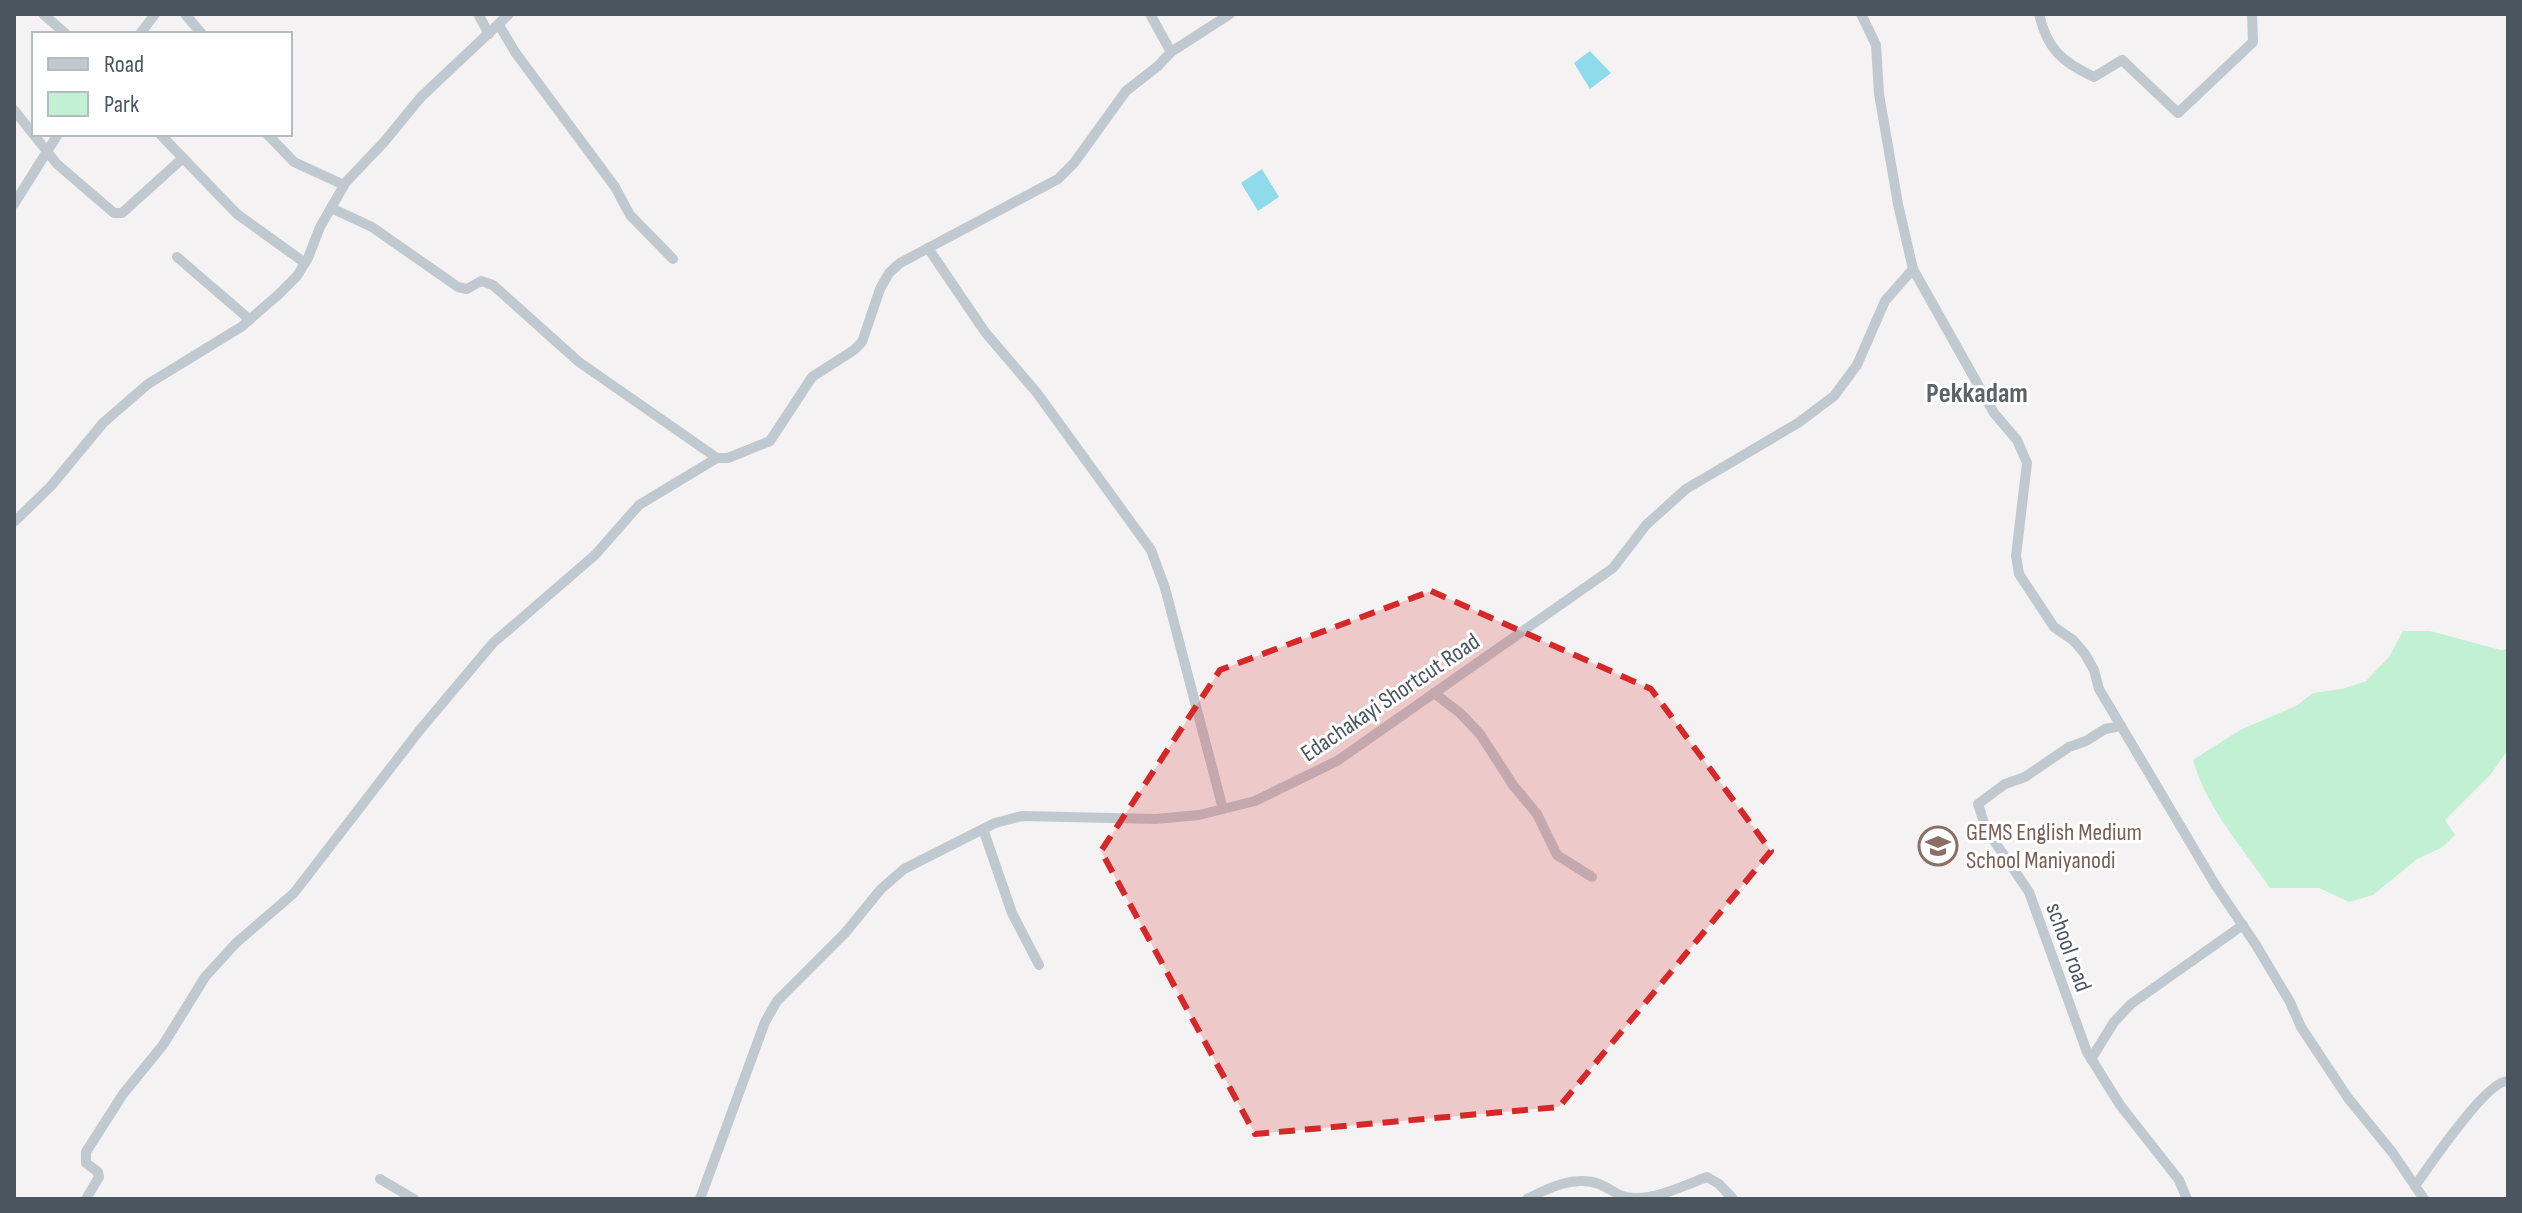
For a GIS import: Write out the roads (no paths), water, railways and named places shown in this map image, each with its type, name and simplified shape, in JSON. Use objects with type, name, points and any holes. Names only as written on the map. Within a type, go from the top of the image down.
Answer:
[{"type":"street","points":[[43,14],[64,32]]},
{"type":"street","points":[[142,32],[155,14]]},
{"type":"street","points":[[185,14],[200,32]]},
{"type":"street","points":[[478,14],[489,34]]},
{"type":"street","points":[[14,522],[51,486],[103,423],[148,384],[215,344],[278,295],[305,263],[344,185],[421,97],[509,14]]},
{"type":"street","points":[[1150,14],[1171,52]]},
{"type":"street","points":[[86,1199],[99,1177],[98,1172],[86,1163],[86,1152],[123,1094],[163,1045],[205,977],[244,935],[294,893],[419,731],[493,643],[595,555],[639,505],[717,458],[728,458],[770,441],[812,377],[862,342],[889,273],[911,256],[1058,179],[1074,163],[1126,91],[1171,52],[1230,14]]},
{"type":"street","points":[[1861,14],[1876,45],[1879,94],[1913,269],[1994,413],[2017,440],[2027,463],[2016,556],[2019,574],[2054,627],[2073,640],[2085,654],[2094,670],[2099,689],[2216,886],[2290,1002],[2301,1027],[2348,1098],[2392,1152],[2424,1199]]},
{"type":"street","points":[[2039,14],[2044,39],[2072,67],[2094,77],[2122,60],[2178,113],[2253,42],[2252,14]]},
{"type":"street","points":[[499,25],[515,52],[615,187],[630,215],[673,259]]},
{"type":"street","points":[[14,110],[32,132]]},
{"type":"street","points":[[35,136],[57,164],[114,213],[122,213],[183,158]]},
{"type":"street","points":[[14,204],[56,136]]},
{"type":"street","points":[[162,136],[237,214],[305,263]]},
{"type":"street","points":[[269,136],[294,162],[344,185]]},
{"type":"street","points":[[331,208],[372,227],[458,287],[467,289],[481,281],[493,285],[579,362],[717,458]]},
{"type":"street","points":[[928,248],[985,332],[1045,404],[1151,550],[1165,588],[1223,809]]},
{"type":"street","points":[[177,257],[249,319]]},
{"type":"street","name":"Edachakayi Shortcut Road","points":[[700,1199],[765,1022],[777,1001],[845,933],[881,889],[904,869],[983,829],[1022,816],[1156,819],[1199,815],[1255,801],[1337,761],[1613,568],[1646,525],[1686,489],[1787,430],[1834,396],[1857,365],[1885,301],[1913,269]]},
{"type":"street","points":[[1434,693],[1480,734],[1513,785],[1537,814],[1557,855],[1592,877]]},
{"type":"street","name":"school road","points":[[2121,726],[2105,729],[2069,747],[2025,777],[2005,784],[1978,804],[1986,829],[2029,892],[2091,1059],[2120,1105],[2179,1180],[2187,1199]]},
{"type":"street","points":[[983,829],[1012,913],[1039,965]]},
{"type":"street","points":[[2091,1059],[2114,1022],[2131,1004],[2243,925]]},
{"type":"street","points":[[2415,1186],[2480,1101],[2495,1085],[2508,1081]]},
{"type":"street","points":[[1527,1199],[1554,1185],[1589,1181],[1622,1197],[1638,1198],[1707,1177],[1719,1184],[1733,1199]]},
{"type":"street","points":[[380,1179],[414,1199]]},
{"type":"water","points":[[1590,51],[1611,73],[1590,89],[1574,63]]},
{"type":"water","points":[[1262,169],[1279,197],[1258,211],[1241,183]]},
{"type":"place","name":"GEMS English Medium School Maniyanodi","points":[[1938,846]]},
{"type":"district","name":"Pekkadam","points":[[1977,392]]}]
